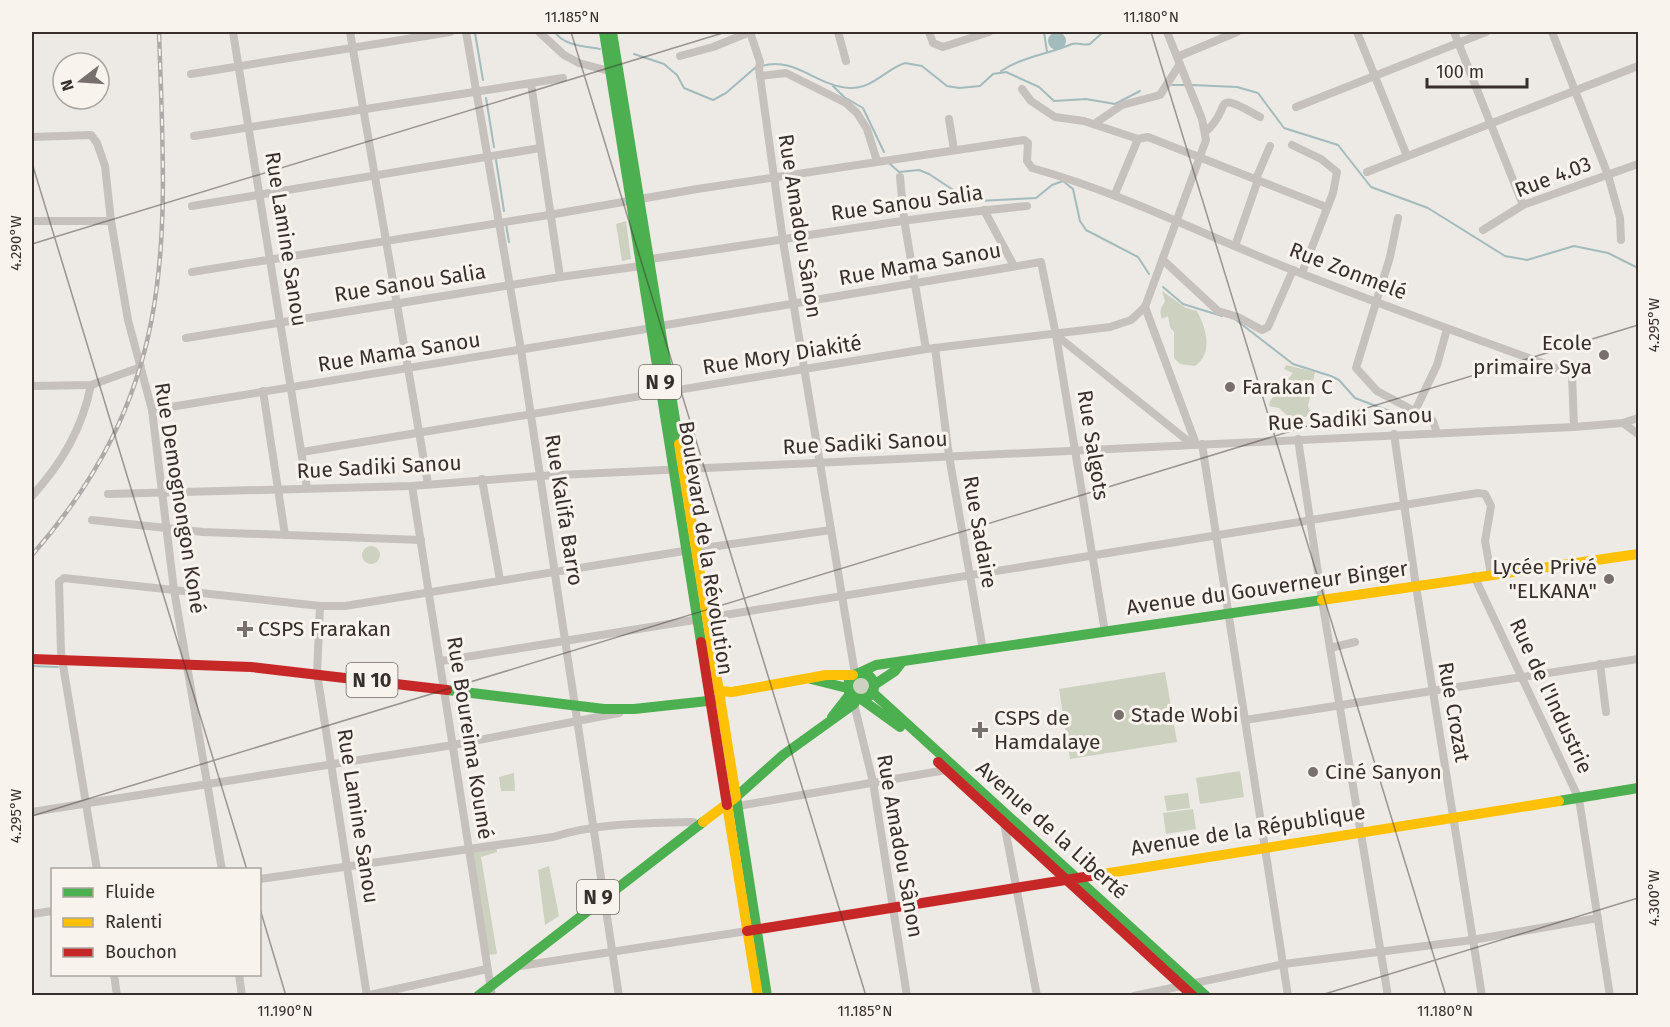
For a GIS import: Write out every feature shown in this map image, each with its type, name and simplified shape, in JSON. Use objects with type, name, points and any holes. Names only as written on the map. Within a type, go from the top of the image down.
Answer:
[{"type":"main road","name":"N 9","points":[[604,32],[614,72]]},
{"type":"main road","name":"N 9","points":[[612,32],[614,72]]},
{"type":"main road","name":"Boulevard de la Révolution","points":[[614,72],[702,617],[719,696],[752,930],[758,996]]},
{"type":"main road","name":"Avenue du Gouverneur Binger","points":[[719,696],[808,678],[856,674],[876,665],[1474,576],[1638,554]]},
{"type":"main road","name":"N 10","points":[[32,653],[62,656],[186,659],[317,670],[634,709],[719,696]]},
{"type":"main road","name":"N 10","points":[[32,659],[62,656]]},
{"type":"main road","points":[[732,798],[854,697],[873,689],[895,671],[902,662]]},
{"type":"main road","name":"Avenue de la Liberté","points":[[856,674],[868,674],[873,689],[1070,878],[1187,984],[1206,996]]},
{"type":"main road","points":[[854,697],[848,682],[856,674]]},
{"type":"main road","name":"Avenue du Gouverneur Binger","points":[[808,678],[854,697]]},
{"type":"main road","name":"N 10","points":[[575,701],[633,702],[719,696]]},
{"type":"main road","name":"Avenue de la Liberté","points":[[854,697],[902,729],[1004,824],[1070,878]]},
{"type":"main road","name":"Avenue de la République","points":[[752,930],[1638,788]]},
{"type":"main road","name":"N 9","points":[[469,996],[490,983],[732,798]]},
{"type":"main road","name":"Boulevard de la Révolution","points":[[752,930],[767,996]]},
{"type":"main road","name":"N 9","points":[[478,996],[490,983]]},
{"type":"main road","name":"Avenue de la Liberté","points":[[1187,984],[1193,996]]},
{"type":"street","name":"Rue Lamine Sanou","points":[[233,32],[308,488]]},
{"type":"street","points":[[350,32],[428,484]]},
{"type":"street","points":[[191,74],[352,46],[450,32]]},
{"type":"street","name":"Rue Kalifa Barro","points":[[466,32],[531,413],[575,701],[592,830],[619,996]]},
{"type":"street","points":[[539,32],[572,59],[614,72]]},
{"type":"street","points":[[680,56],[713,47],[750,32]]},
{"type":"street","name":"Rue Amadou Sânon","points":[[750,32],[760,69],[773,179],[856,674]]},
{"type":"street","points":[[838,32],[846,61]]},
{"type":"street","points":[[929,32],[933,43],[943,47],[989,32]]},
{"type":"street","points":[[1167,32],[1206,131],[1200,158],[1145,307],[1197,444],[1218,536],[1228,614],[1288,996]]},
{"type":"street","points":[[1094,124],[1122,105],[1160,94],[1179,60],[1237,32]]},
{"type":"street","points":[[1357,32],[1407,156]]},
{"type":"street","points":[[1454,32],[1523,205]]},
{"type":"street","points":[[1296,107],[1486,32]]},
{"type":"street","points":[[1552,32],[1608,175],[1620,218],[1621,240]]},
{"type":"street","points":[[1367,172],[1638,66]]},
{"type":"street","points":[[760,69],[786,73],[846,103],[857,112],[867,129],[878,161]]},
{"type":"street","points":[[194,136],[563,78]]},
{"type":"street","points":[[531,83],[560,277]]},
{"type":"street","points":[[1022,89],[1031,100],[1055,117],[1094,124],[1138,139],[1148,136],[1326,207]]},
{"type":"street","points":[[1206,131],[1214,123],[1221,106],[1228,102],[1235,102],[1260,117]]},
{"type":"street","points":[[192,272],[954,150],[949,119]]},
{"type":"street","name":"Rue Demognongon Koné","points":[[32,137],[91,135],[97,143],[105,166],[111,221],[128,320],[152,410],[174,590],[222,868]]},
{"type":"street","points":[[1115,194],[1138,139]]},
{"type":"street","name":"Rue Zonmelé","points":[[954,150],[1024,140],[1028,142],[1027,161],[1031,167],[1115,194],[1130,203],[1177,220],[1293,270],[1572,374],[1574,427]]},
{"type":"street","points":[[1292,145],[1335,169],[1333,193],[1302,273]]},
{"type":"street","points":[[1235,246],[1270,146]]},
{"type":"street","points":[[192,206],[540,148]]},
{"type":"street","name":"Rue 4.03","points":[[1483,230],[1523,205],[1638,164]]},
{"type":"street","name":"Rue Sadaire","points":[[900,177],[914,282],[930,348],[968,575],[983,650]]},
{"type":"street","name":"Rue Sanou Salia","points":[[186,338],[783,241],[904,219],[1026,206]]},
{"type":"street","points":[[984,210],[1014,266]]},
{"type":"street","points":[[1398,218],[1390,257],[1356,368],[1377,391],[1433,421],[1437,433]]},
{"type":"street","points":[[32,221],[111,221]]},
{"type":"street","points":[[1163,260],[1218,311],[1238,316],[1260,329],[1268,327],[1293,270]]},
{"type":"street","name":"Rue Mama Sanou","points":[[152,410],[408,370],[914,282],[1038,262],[1043,265]]},
{"type":"street","name":"Rue Salgots","points":[[1043,265],[1105,632]]},
{"type":"street","name":"Rue Mory Diakité","points":[[302,452],[930,348],[1056,335],[1119,325],[1131,320],[1145,307]]},
{"type":"street","points":[[1415,411],[1437,365],[1447,329]]},
{"type":"street","points":[[1056,335],[1197,444]]},
{"type":"street","points":[[32,386],[91,385],[141,367]]},
{"type":"street","points":[[32,496],[49,477],[72,441],[85,412],[91,385]]},
{"type":"street","points":[[263,391],[285,535]]},
{"type":"street","name":"Rue Sadiki Sanou","points":[[108,494],[412,486],[539,476],[1574,427],[1623,423],[1638,418]]},
{"type":"street","points":[[1623,423],[1638,434]]},
{"type":"street","name":"Rue Crozat","points":[[1394,434],[1403,506],[1482,996]]},
{"type":"street","points":[[1298,439],[1322,600],[1388,996]]},
{"type":"street","points":[[482,479],[500,580]]},
{"type":"street","name":"Rue Boureima Koumé","points":[[412,486],[490,983]]},
{"type":"street","points":[[441,661],[1478,493],[1485,494],[1491,506],[1485,541],[1491,574]]},
{"type":"street","points":[[92,520],[203,532],[421,540]]},
{"type":"street","points":[[97,868],[62,656],[60,580],[66,578],[320,606],[345,606],[429,594],[555,571],[831,530]]},
{"type":"street","name":"Rue de l'Industrie","points":[[1474,576],[1579,799],[1610,996]]},
{"type":"street","name":"Rue Lamine Sanou","points":[[320,606],[317,670],[366,995]]},
{"type":"street","points":[[1330,648],[1355,642]]},
{"type":"street","points":[[1245,720],[1638,659]]},
{"type":"street","points":[[1600,664],[1606,712]]},
{"type":"street","name":"Rue Amadou Sânon","points":[[854,697],[873,782],[907,996]]},
{"type":"street","points":[[32,812],[453,745],[578,722],[634,709]]},
{"type":"street","points":[[732,798],[873,782],[946,770]]},
{"type":"street","points":[[261,879],[469,847],[553,837],[574,830],[592,830],[636,822],[697,824]]},
{"type":"street","points":[[1004,824],[1037,996]]},
{"type":"street","points":[[32,914],[51,911]]},
{"type":"street","points":[[1134,996],[1162,992],[1187,984],[1284,964],[1472,940],[1598,918]]},
{"type":"street","points":[[511,967],[752,930]]},
{"type":"street","points":[[114,976],[117,996]]},
{"type":"street","points":[[239,976],[242,996]]},
{"type":"street","points":[[366,995],[490,983]]},
{"type":"green space","points":[[626,221],[631,259],[622,261],[616,224]]},
{"type":"green space","points":[[1162,291],[1186,308],[1197,311],[1205,332],[1206,347],[1201,361],[1195,366],[1180,364],[1174,358],[1174,332],[1170,327],[1168,316],[1162,319],[1161,314],[1165,301]]},
{"type":"green space","points":[[1286,365],[1315,372],[1308,406],[1310,411],[1306,417],[1289,417],[1279,408],[1269,406],[1270,401],[1293,373],[1284,369]]},
{"type":"green space","points":[[367,546],[375,546],[380,551],[378,562],[367,564],[362,559],[362,551]]},
{"type":"green space","name":"Stade Wobi","points":[[1165,672],[1177,742],[1070,759],[1059,689]]},
{"type":"green space","points":[[860,677],[867,680],[870,687],[867,694],[860,697],[853,694],[850,687],[853,680]]},
{"type":"green space","points":[[1240,771],[1244,797],[1200,804],[1196,778]]},
{"type":"green space","points":[[514,773],[515,791],[501,791],[499,777]]},
{"type":"green space","points":[[1188,793],[1190,808],[1167,811],[1164,796]]},
{"type":"green space","points":[[1193,809],[1196,829],[1166,834],[1163,813]]},
{"type":"green space","points":[[496,846],[497,852],[481,857],[497,954],[486,955],[471,848]]},
{"type":"green space","points":[[549,866],[559,916],[545,925],[538,870]]},
{"type":"water","points":[[1057,32],[1063,35],[1066,41],[1063,47],[1057,50],[1051,47],[1048,41],[1051,35]]},
{"type":"waterway","points":[[555,32],[569,43],[600,49]]},
{"type":"waterway","points":[[1044,32],[1047,52]]},
{"type":"waterway","points":[[1001,71],[1018,62],[1072,44],[1090,44],[1103,32]]},
{"type":"waterway","points":[[475,33],[483,80]]},
{"type":"waterway","points":[[634,54],[664,64],[677,75],[684,88],[713,100],[726,93],[756,67]]},
{"type":"waterway","points":[[762,66],[785,65],[827,83],[850,88],[872,82],[905,63],[922,66],[947,86],[959,88],[980,86],[993,74],[1006,72],[1039,87],[1054,101],[1086,99],[1115,104],[1140,91]]},
{"type":"waterway","points":[[1172,85],[1186,85]]},
{"type":"waterway","points":[[1192,85],[1237,87],[1258,93],[1284,128],[1338,145],[1371,187],[1428,208],[1505,256],[1527,260],[1574,246],[1608,253],[1638,268]]},
{"type":"waterway","points":[[833,86],[844,97],[863,108],[884,152]]},
{"type":"waterway","points":[[486,98],[494,147]]},
{"type":"waterway","points":[[496,160],[504,211]]},
{"type":"waterway","points":[[890,164],[899,172],[919,170],[929,174],[961,195],[977,201],[1036,198],[1052,185],[1063,181],[1073,189],[1080,221],[1086,230],[1138,257],[1149,274]]},
{"type":"waterway","points":[[506,224],[509,242]]},
{"type":"waterway","points":[[1163,287],[1183,304],[1222,316]]},
{"type":"waterway","points":[[1236,320],[1293,364],[1331,376],[1339,380],[1355,398],[1418,422]]},
{"type":"waterway","points":[[32,666],[58,667]]},
{"type":"railway","points":[[32,555],[80,493],[115,431],[139,370],[154,308],[161,245],[163,178],[159,32]]},
{"type":"traffic: fast","points":[[604,32],[701,642]]},
{"type":"traffic: fast","points":[[612,32],[679,444]]},
{"type":"traffic: fast","points":[[859,673],[876,665],[1322,600]]},
{"type":"traffic: fast","points":[[874,685],[895,671],[902,662]]},
{"type":"traffic: fast","points":[[861,673],[870,677],[874,686],[870,695],[861,699],[852,695],[848,686],[852,677],[861,673]]},
{"type":"traffic: fast","points":[[811,679],[847,688]]},
{"type":"traffic: fast","points":[[447,690],[604,709],[634,709],[717,700]]},
{"type":"traffic: fast","points":[[872,692],[1206,996]]},
{"type":"traffic: fast","points":[[832,717],[850,694]]},
{"type":"traffic: fast","points":[[767,996],[736,797],[783,755],[854,704],[857,699]]},
{"type":"traffic: fast","points":[[861,699],[900,727]]},
{"type":"traffic: fast","points":[[1559,801],[1638,788]]},
{"type":"traffic: fast","points":[[478,996],[703,822]]},
{"type":"traffic: slow","points":[[679,444],[736,797],[703,822]]},
{"type":"traffic: slow","points":[[1322,600],[1638,554]]},
{"type":"traffic: slow","points":[[720,691],[732,692],[826,675],[853,675]]},
{"type":"traffic: slow","points":[[1103,874],[1559,801]]},
{"type":"traffic: slow","points":[[727,805],[758,996]]},
{"type":"traffic: jam","points":[[701,642],[727,805]]},
{"type":"traffic: jam","points":[[32,659],[251,667],[447,690]]},
{"type":"traffic: jam","points":[[938,762],[1193,996]]},
{"type":"traffic: jam","points":[[747,931],[1103,874]]},
{"type":"place","name":"Ecole primaire Sya","points":[[1604,355]]},
{"type":"place","name":"Farakan C","points":[[1230,387]]},
{"type":"place","name":"Lycée Privé \"ELKANA\"","points":[[1609,579]]},
{"type":"place","name":"CSPS Frarakan","points":[[245,629]]},
{"type":"place","name":"Stade Wobi","points":[[1119,715]]},
{"type":"place","name":"CSPS de Hamdalaye","points":[[980,730]]},
{"type":"place","name":"Ciné Sanyon","points":[[1313,772]]}]
